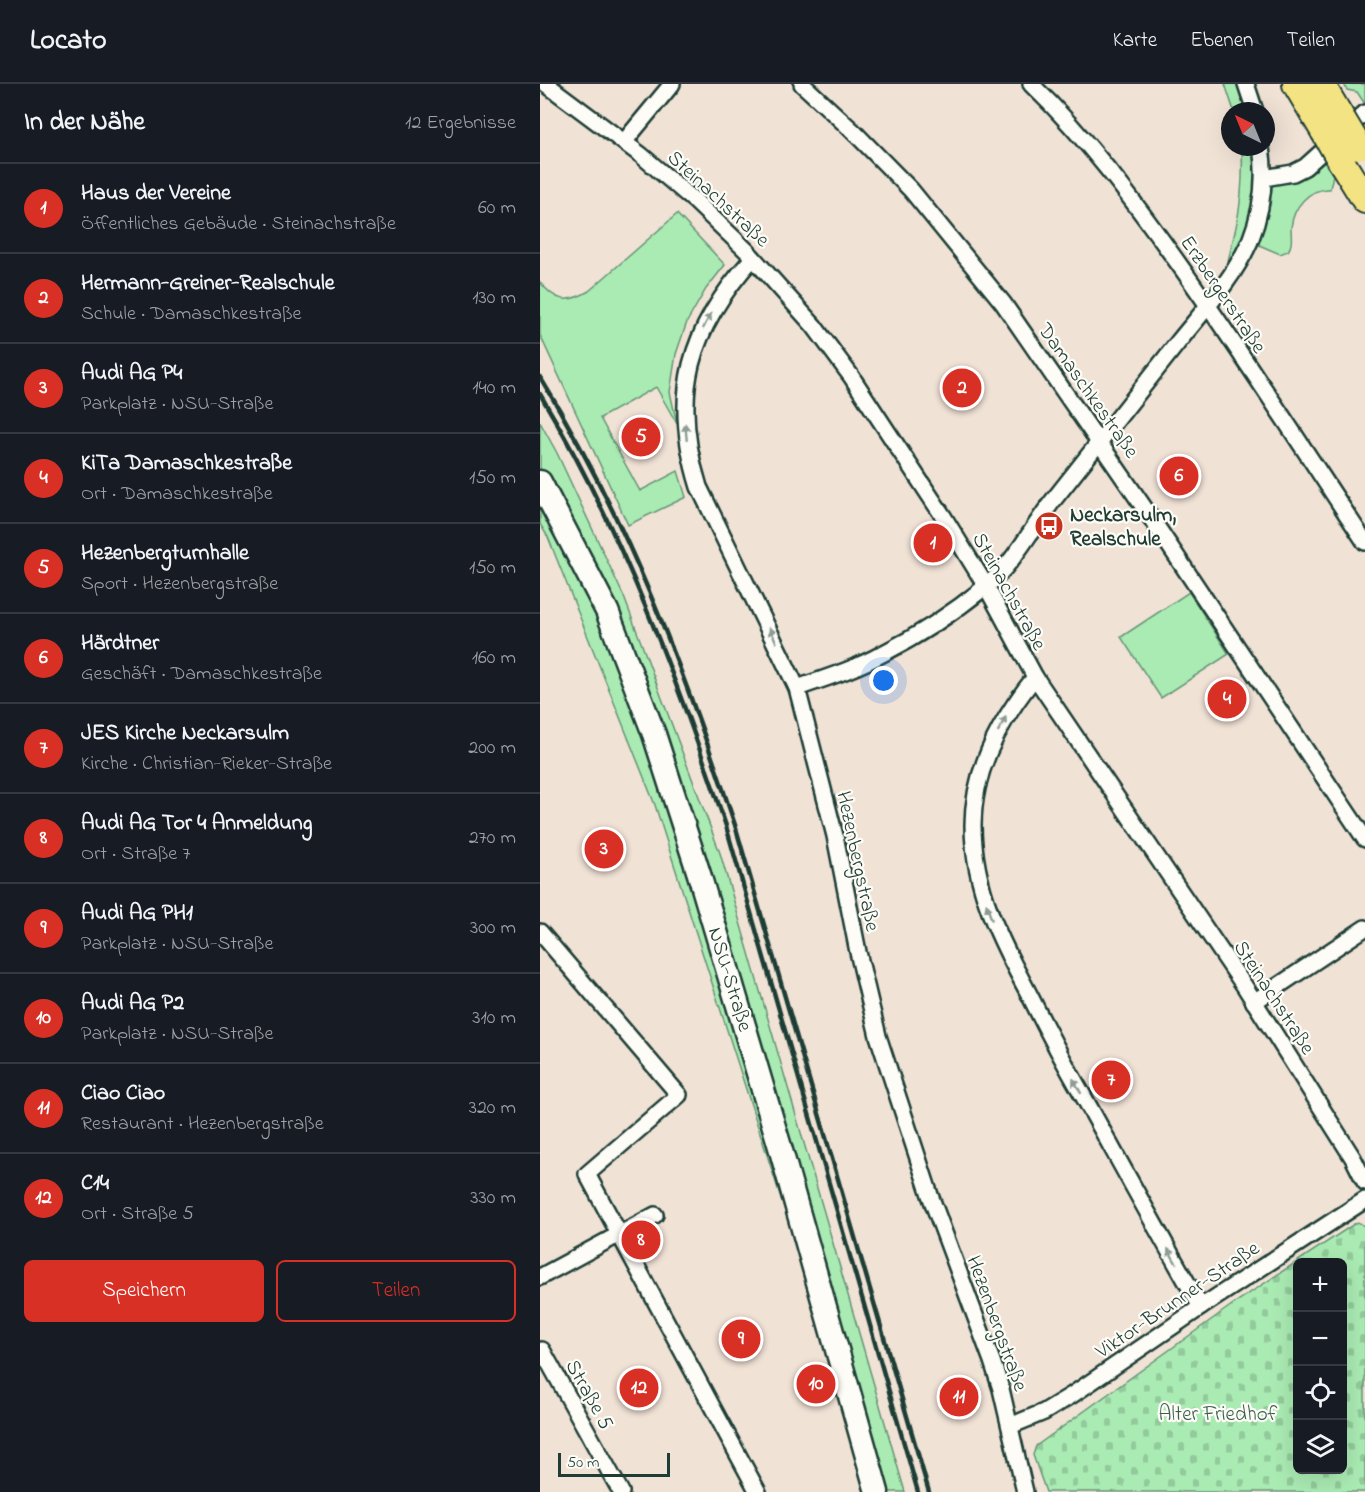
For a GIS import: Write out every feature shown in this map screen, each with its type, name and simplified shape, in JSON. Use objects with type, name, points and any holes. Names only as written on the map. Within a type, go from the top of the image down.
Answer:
[{"type":"highway","points":[[1296,84],[1343,120]]},
{"type":"highway","points":[[1321,84],[1343,120],[1355,155],[1365,200]]},
{"type":"main road","name":"NSU-Straße","points":[[540,482],[607,611],[634,681],[699,874],[780,1147],[877,1492]]},
{"type":"street","name":"Steinachstraße","points":[[546,84],[624,142],[696,202],[753,258],[814,326],[851,376],[943,516],[986,586],[1035,677],[1254,1002],[1353,1158],[1365,1182]]},
{"type":"street","points":[[624,142],[672,84]]},
{"type":"street","name":"Damaschkestraße","points":[[802,84],[875,153],[934,217],[1003,303],[1365,839]]},
{"type":"street","name":"Erzbergerstraße","points":[[1031,84],[1114,175],[1208,305],[1365,542]]},
{"type":"street","points":[[1246,84],[1252,102]]},
{"type":"street","points":[[1264,178],[1293,173],[1305,167],[1343,120]]},
{"type":"street","points":[[797,688],[881,655],[925,629],[1002,572],[1039,519],[1208,305],[1236,266],[1250,240],[1261,206],[1264,178],[1263,156]]},
{"type":"street","name":"Hezenbergstraße","points":[[753,258],[718,300],[699,337],[686,396],[686,437],[690,459],[699,487],[797,688],[835,836],[858,952],[878,1036],[926,1185],[992,1361],[1025,1492]]},
{"type":"street","points":[[1035,677],[1003,722],[989,751],[976,792],[974,841],[977,868],[985,899],[1007,953],[1064,1062],[1134,1191],[1201,1307]]},
{"type":"street","points":[[1254,1002],[1365,928]]},
{"type":"street","points":[[540,932],[679,1095],[587,1174],[758,1492]]},
{"type":"street","name":"Viktor-Brunner-Straße","points":[[1010,1426],[1044,1412],[1072,1395],[1365,1200]]},
{"type":"street","points":[[540,1277],[655,1215]]},
{"type":"street","name":"Straße 5","points":[[540,1351],[542,1350],[621,1492]]},
{"type":"green space","points":[[1225,84],[1246,84],[1252,102],[1231,102]]},
{"type":"green space","points":[[1344,84],[1365,84],[1365,104],[1357,92],[1347,90]]},
{"type":"green space","points":[[1319,155],[1333,175],[1330,189],[1309,195],[1299,206],[1292,220],[1291,243],[1288,251],[1280,254],[1250,241],[1224,282],[1237,222],[1242,156],[1262,156],[1264,177]]},
{"type":"green space","points":[[677,214],[725,265],[706,289],[687,322],[676,354],[670,392],[677,424],[656,387],[600,418],[640,491],[678,471],[686,497],[628,525],[540,335],[540,282],[551,294],[562,299],[581,295],[589,291]]},
{"type":"green space","points":[[540,422],[557,453],[624,597],[720,853],[905,1492],[875,1492],[655,805],[548,537],[540,524]]},
{"type":"green space","points":[[1189,592],[1229,654],[1161,698],[1121,637]]},
{"type":"green space","name":"Alter Friedhof","points":[[1360,1223],[1365,1227],[1365,1492],[1046,1492],[1033,1455],[1036,1446],[1236,1302],[1293,1264],[1293,1474],[1347,1474],[1347,1258],[1303,1258],[1354,1224]]},
{"type":"railway","points":[[540,377],[600,485],[651,595],[715,766],[735,825],[929,1492]]},
{"type":"railway","points":[[540,394],[596,498],[645,605],[707,770],[726,826],[918,1492]]},
{"type":"place","name":"Hermann-Greiner-Realschule","points":[[962,388]]},
{"type":"place","name":"Hezenbergturnhalle","points":[[641,437]]},
{"type":"place","name":"Härdtner","points":[[1179,476]]},
{"type":"place","name":"Neckarsulm, Realschule","points":[[1049,526]]},
{"type":"place","name":"Haus der Vereine","points":[[933,543]]},
{"type":"place","name":"KiTa Damaschkestraße","points":[[1227,699]]},
{"type":"place","name":"Audi AG P4","points":[[604,849]]},
{"type":"place","name":"JES Kirche Neckarsulm","points":[[1111,1080]]},
{"type":"place","name":"Audi AG Tor 4 Anmeldung","points":[[641,1240]]},
{"type":"place","name":"Audi AG PH1","points":[[741,1339]]},
{"type":"place","name":"Audi AG P2","points":[[816,1384]]},
{"type":"place","name":"C14","points":[[639,1388]]},
{"type":"place","name":"Ciao Ciao","points":[[959,1397]]}]
